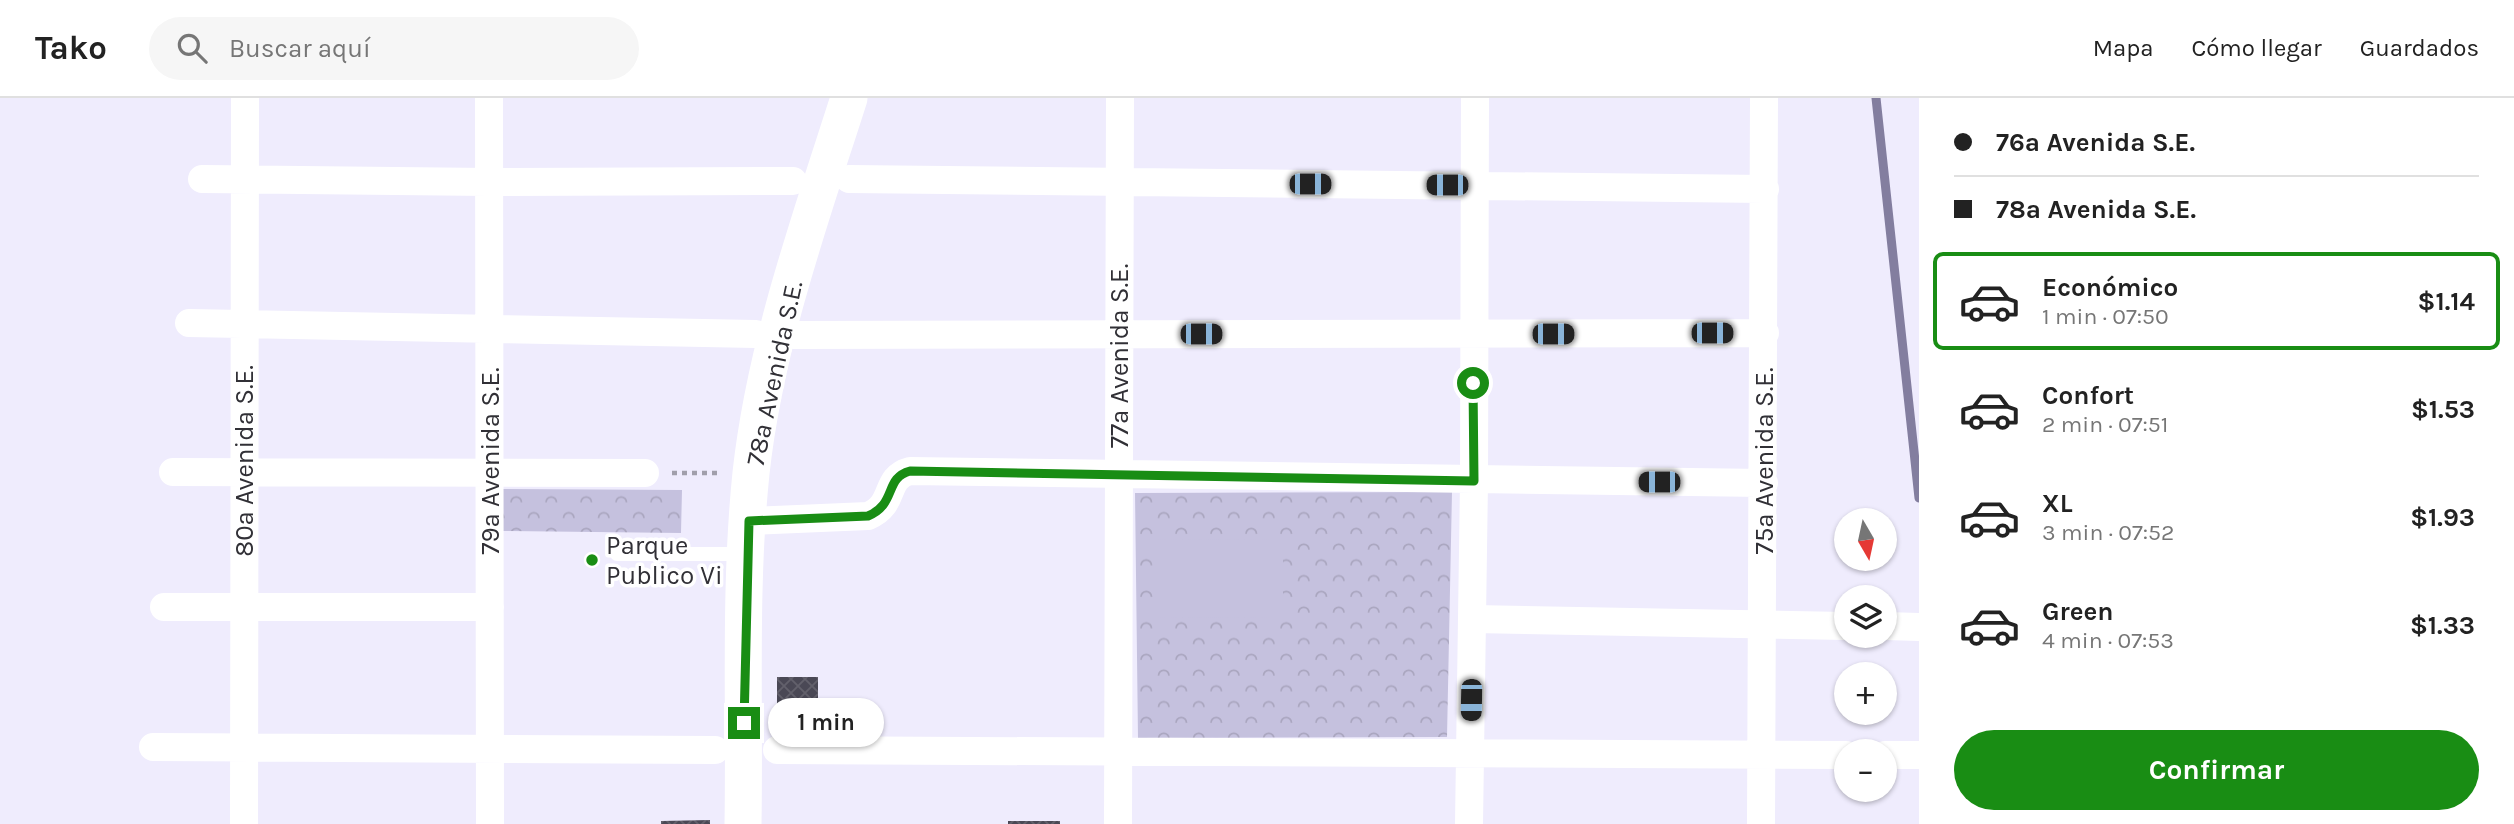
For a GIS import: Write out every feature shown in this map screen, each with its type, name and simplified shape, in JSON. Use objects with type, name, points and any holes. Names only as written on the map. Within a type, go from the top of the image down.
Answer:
[{"type":"street","name":"80a Avenida S.E.","points":[[244,824],[245,98]]},
{"type":"street","name":"79a Avenida S.E.","points":[[489,98],[490,824]]},
{"type":"street","name":"78a Avenida S.E.","points":[[743,824],[751,474],[761,408],[777,335],[849,98]]},
{"type":"street","name":"77a Avenida S.E.","points":[[1118,824],[1120,98]]},
{"type":"street","points":[[1469,824],[1473,619],[1475,98]]},
{"type":"street","name":"75a Avenida S.E.","points":[[1761,824],[1764,624],[1764,98]]},
{"type":"street","points":[[202,179],[793,181]]},
{"type":"street","points":[[849,179],[1765,189]]},
{"type":"street","points":[[189,323],[756,334]]},
{"type":"street","points":[[794,335],[1765,333]]},
{"type":"street","points":[[748,537],[868,516],[880,511],[890,500],[893,482],[899,474],[910,471],[1764,483]]},
{"type":"street","points":[[173,472],[645,473]]},
{"type":"street","points":[[164,607],[489,607]]},
{"type":"street","points":[[1473,619],[1834,626]]},
{"type":"street","points":[[1897,626],[1919,627]]},
{"type":"street","points":[[153,747],[715,750]]},
{"type":"street","points":[[778,750],[1834,755]]},
{"type":"street","points":[[1897,755],[1919,755]]},
{"type":"lane","points":[[617,554],[748,537]]},
{"type":"path","points":[[645,473],[751,474]]},
{"type":"green space","points":[[503,489],[682,490],[681,533],[502,531]]},
{"type":"green space","points":[[1452,492],[1447,737],[1138,738],[1135,493]]},
{"type":"green space","points":[[1155,539],[1283,540],[1283,618],[1155,617]]},
{"type":"building","points":[[777,677],[818,677],[818,734],[777,734]]},
{"type":"building","points":[[710,820],[710,824],[661,824],[661,821]]},
{"type":"building","points":[[1008,821],[1060,821],[1060,824],[1008,824]]},
{"type":"waterway","points":[[1876,98],[1919,498]]},
{"type":"place","name":"Parque Publico Vi","points":[[592,560]]},
{"type":"route","points":[[744,723],[749,521],[868,516],[880,511],[890,500],[893,482],[899,474],[910,471],[1474,481],[1473,383]]}]
